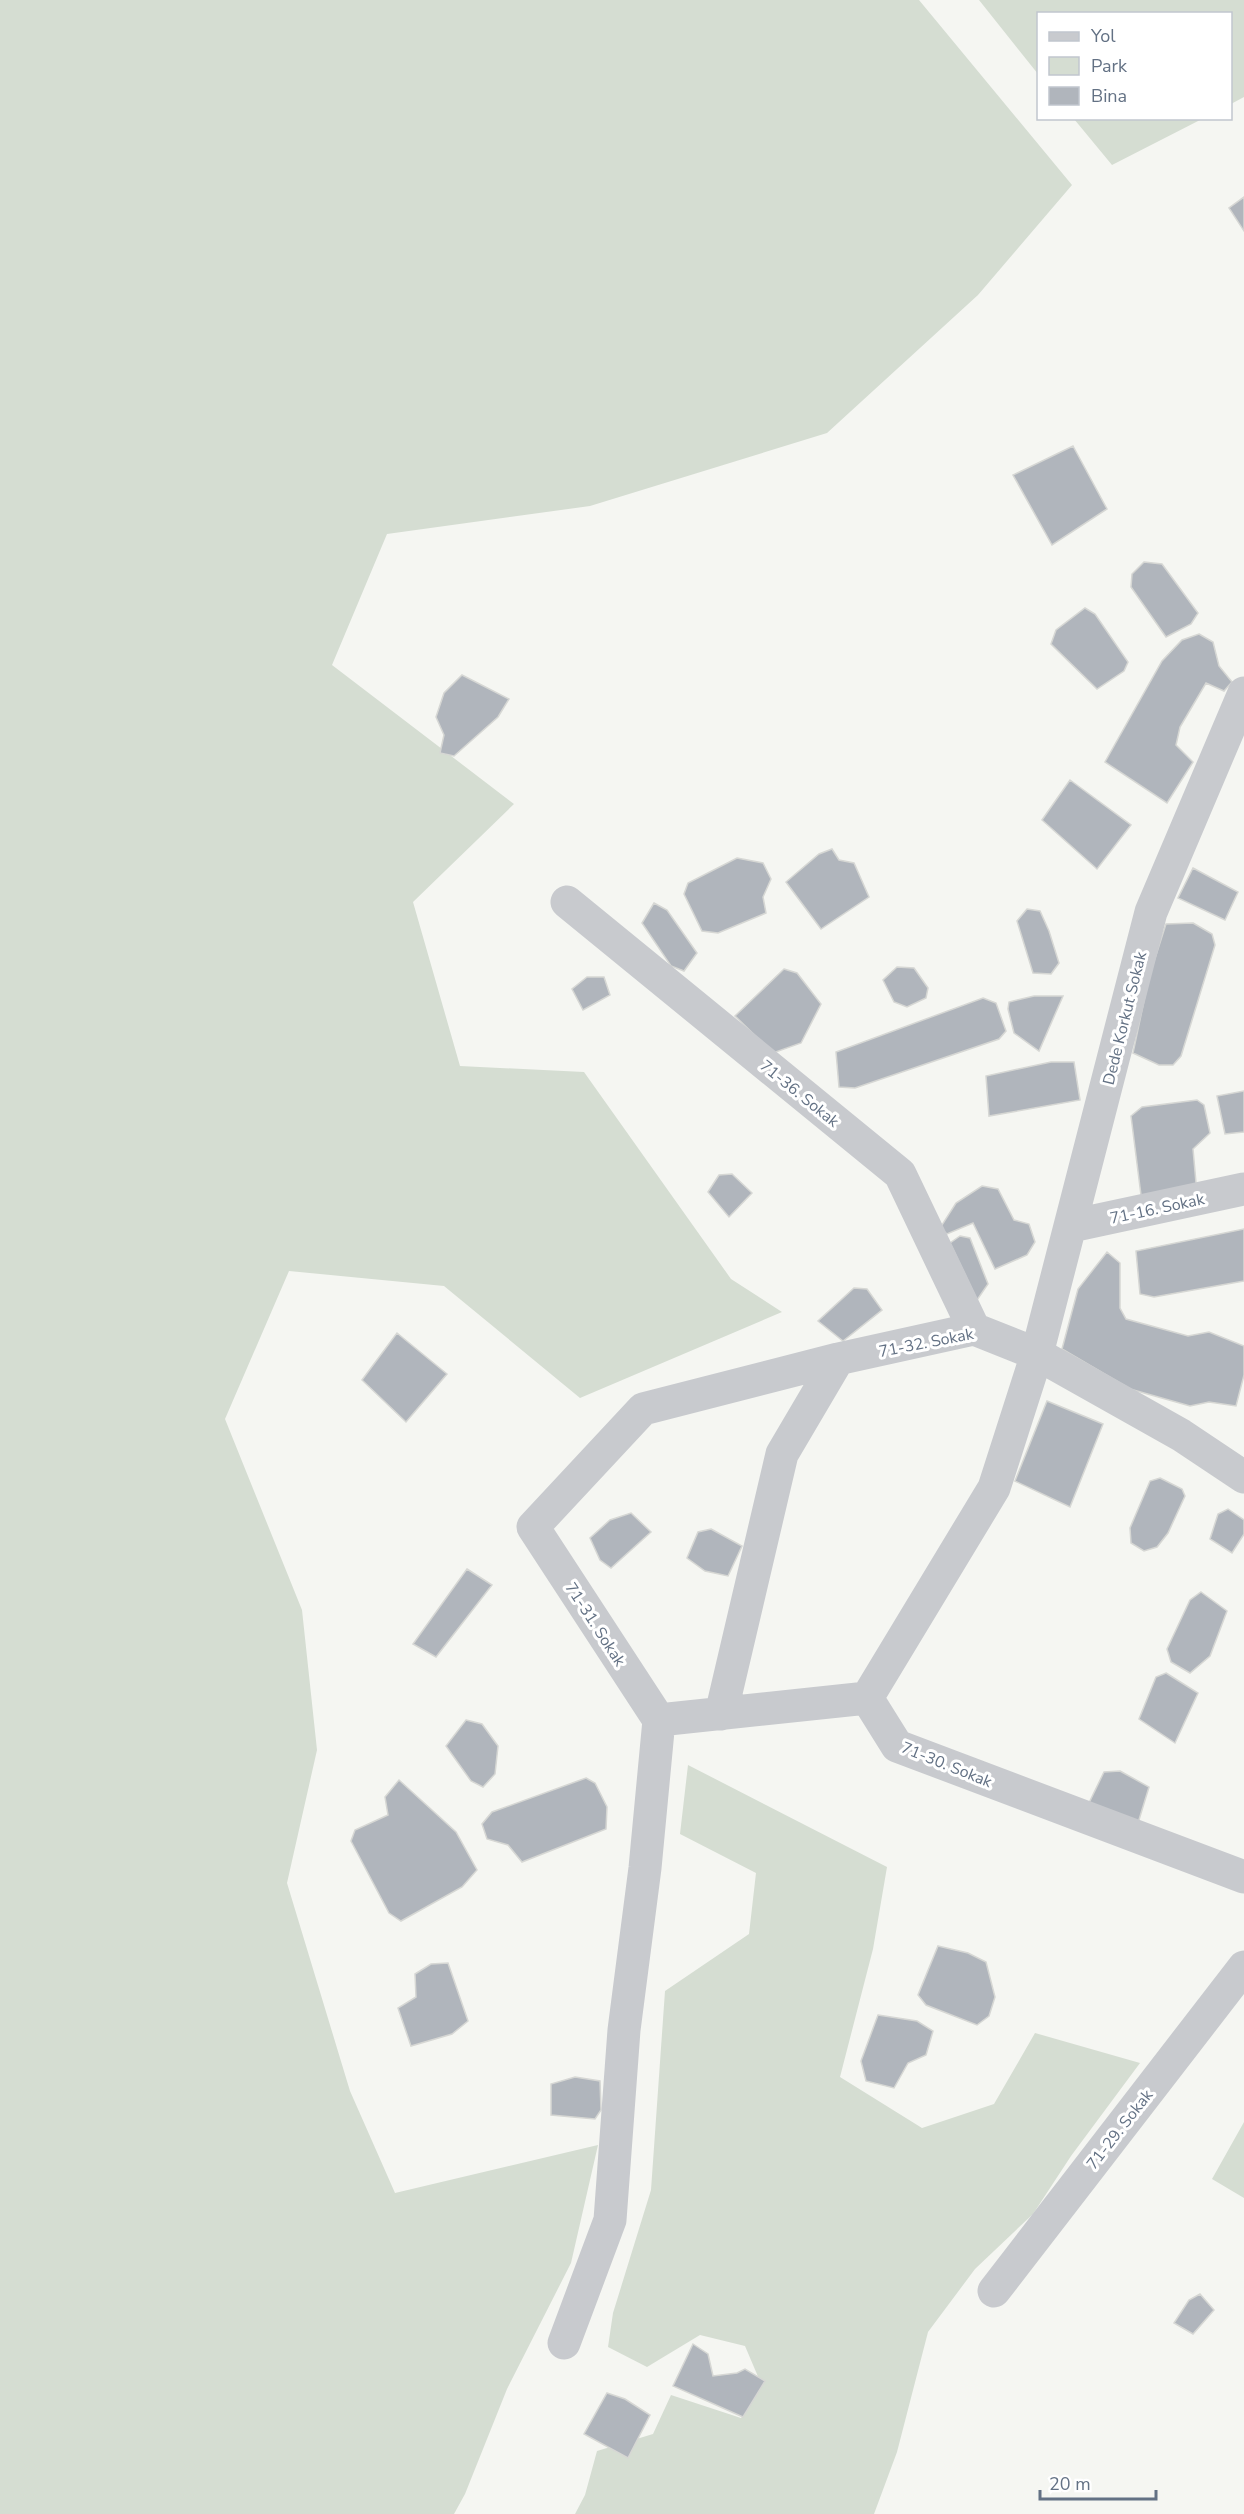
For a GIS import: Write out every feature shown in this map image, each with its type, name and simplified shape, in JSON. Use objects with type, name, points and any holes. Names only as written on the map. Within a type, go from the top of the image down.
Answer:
[{"type":"street","name":"Dede Korkut Sokak","points":[[1037,1354],[1151,912],[1244,693]]},
{"type":"street","name":"71-36. Sokak","points":[[567,902],[900,1174],[974,1329]]},
{"type":"street","name":"71-16. Sokak","points":[[1071,1226],[1244,1189]]},
{"type":"street","name":"71-32. Sokak","points":[[533,1527],[643,1409],[838,1359],[974,1329],[1037,1354],[1240,1469]]},
{"type":"street","points":[[564,2343],[610,2220],[624,2030],[645,1869],[659,1720],[867,1698],[994,1488],[1037,1354]]},
{"type":"street","points":[[721,1714],[782,1454],[838,1359]]},
{"type":"street","name":"71-31. Sokak","points":[[533,1527],[659,1720]]},
{"type":"street","name":"71-30. Sokak","points":[[867,1698],[897,1746],[1244,1877]]},
{"type":"street","name":"71-29. Sokak","points":[[994,2291],[1244,1966]]},
{"type":"green space","points":[[0,0],[919,0],[1072,185],[978,295],[827,433],[590,506],[387,534],[332,665],[514,804],[413,902],[460,1066],[584,1072],[731,1279],[782,1312],[580,1398],[444,1286],[289,1271],[225,1419],[302,1610],[317,1750],[287,1883],[350,2091],[395,2193],[598,2145],[571,2263],[507,2389],[465,2494],[454,2514],[0,2514]]},
{"type":"green space","points":[[979,0],[1244,0],[1244,97],[1232,103],[1232,12],[1037,12],[1037,73]]},
{"type":"green space","points":[[1075,120],[1200,120],[1112,165]]},
{"type":"green space","points":[[688,1765],[887,1867],[873,1949],[840,2077],[922,2128],[994,2104],[1035,2033],[1140,2063],[1071,2156],[1033,2214],[975,2269],[928,2332],[897,2452],[874,2514],[575,2514],[585,2495],[597,2451],[653,2434],[671,2395],[741,2418],[762,2386],[745,2346],[700,2335],[647,2367],[608,2347],[613,2313],[651,2190],[665,1991],[749,1934],[756,1873],[680,1834]]},
{"type":"green space","points":[[1244,2122],[1244,2198],[1212,2179]]},
{"type":"building","points":[[1244,197],[1244,231],[1229,208]]},
{"type":"building","points":[[1073,446],[1107,509],[1052,545],[1013,475]]},
{"type":"building","points":[[1144,562],[1162,564],[1198,613],[1191,624],[1166,637],[1131,587],[1132,574]]},
{"type":"building","points":[[1085,608],[1095,614],[1128,662],[1124,671],[1097,689],[1051,644],[1056,630]]},
{"type":"building","points":[[1199,634],[1213,642],[1219,666],[1232,682],[1224,691],[1206,683],[1180,727],[1176,745],[1193,762],[1167,803],[1105,762],[1162,661],[1182,640]]},
{"type":"building","points":[[462,675],[509,699],[498,717],[454,756],[440,753],[444,735],[436,717],[444,693]]},
{"type":"building","points":[[1070,780],[1131,825],[1097,869],[1042,820]]},
{"type":"building","points":[[832,849],[839,860],[854,863],[869,897],[821,929],[786,882],[819,854]]},
{"type":"building","points":[[737,858],[763,863],[771,879],[763,897],[766,913],[718,933],[702,931],[684,894],[688,883]]},
{"type":"building","points":[[1193,868],[1238,892],[1225,920],[1178,898]]},
{"type":"building","points":[[654,903],[667,910],[697,953],[684,971],[671,966],[642,923]]},
{"type":"building","points":[[1027,909],[1040,911],[1049,931],[1059,963],[1051,974],[1033,973],[1017,921]]},
{"type":"building","points":[[1193,923],[1212,934],[1215,945],[1181,1056],[1173,1065],[1159,1065],[1133,1053],[1149,977],[1166,924]]},
{"type":"building","points":[[897,967],[914,968],[928,988],[926,998],[907,1007],[894,1002],[883,980]]},
{"type":"building","points":[[784,969],[797,973],[821,1004],[801,1043],[773,1053],[735,1016]]},
{"type":"building","points":[[587,977],[604,977],[610,995],[583,1010],[572,989]]},
{"type":"building","points":[[1034,996],[1063,996],[1039,1051],[1014,1033],[1008,1009],[1009,1002]]},
{"type":"building","points":[[983,998],[996,1003],[1006,1031],[999,1039],[855,1088],[839,1087],[836,1052]]},
{"type":"building","points":[[1051,1062],[1074,1062],[1080,1100],[989,1116],[986,1076]]},
{"type":"building","points":[[1244,1091],[1244,1132],[1225,1134],[1217,1096]]},
{"type":"building","points":[[1197,1100],[1204,1105],[1210,1133],[1193,1149],[1197,1194],[1142,1203],[1131,1116],[1142,1107]]},
{"type":"building","points":[[732,1174],[752,1193],[729,1217],[708,1192],[719,1175]]},
{"type":"building","points":[[982,1186],[998,1189],[1014,1220],[1029,1224],[1035,1242],[1027,1255],[995,1269],[973,1223],[947,1234],[940,1228],[956,1203]]},
{"type":"building","points":[[1244,1229],[1244,1281],[1154,1297],[1140,1294],[1136,1251]]},
{"type":"building","points":[[960,1236],[970,1238],[988,1284],[977,1300],[950,1243]]},
{"type":"building","points":[[1107,1252],[1120,1263],[1120,1308],[1126,1319],[1188,1336],[1209,1332],[1244,1346],[1244,1375],[1236,1406],[1209,1402],[1190,1406],[1130,1389],[1062,1349],[1078,1289]]},
{"type":"building","points":[[854,1288],[867,1289],[882,1310],[843,1341],[818,1321]]},
{"type":"building","points":[[397,1333],[447,1374],[406,1422],[362,1380]]},
{"type":"building","points":[[1047,1401],[1103,1424],[1070,1507],[1015,1481]]},
{"type":"building","points":[[1160,1478],[1182,1489],[1185,1496],[1168,1533],[1157,1547],[1144,1551],[1131,1543],[1130,1528],[1150,1481]]},
{"type":"building","points":[[1228,1509],[1244,1520],[1244,1534],[1232,1553],[1210,1539],[1218,1514]]},
{"type":"building","points":[[631,1513],[651,1532],[611,1568],[600,1560],[590,1538],[610,1520]]},
{"type":"building","points":[[711,1529],[742,1546],[728,1576],[705,1571],[687,1558],[698,1532]]},
{"type":"building","points":[[467,1569],[492,1585],[436,1657],[413,1644]]},
{"type":"building","points":[[1201,1592],[1227,1611],[1210,1656],[1190,1673],[1171,1662],[1167,1649],[1190,1600]]},
{"type":"building","points":[[1166,1673],[1198,1693],[1175,1743],[1139,1719],[1156,1677]]},
{"type":"building","points":[[466,1720],[482,1724],[498,1746],[495,1774],[483,1787],[471,1781],[446,1746]]},
{"type":"building","points":[[1120,1771],[1149,1787],[1138,1823],[1087,1807],[1104,1772]]},
{"type":"building","points":[[586,1778],[595,1783],[607,1807],[606,1829],[522,1862],[508,1845],[487,1839],[482,1824],[492,1812]]},
{"type":"building","points":[[399,1780],[456,1832],[477,1870],[462,1887],[401,1921],[389,1913],[351,1841],[355,1830],[388,1815],[385,1797]]},
{"type":"building","points":[[938,1946],[968,1953],[986,1962],[995,1997],[989,2016],[977,2025],[926,2005],[918,1995]]},
{"type":"building","points":[[448,1963],[468,2021],[452,2034],[411,2046],[398,2008],[416,1997],[415,1974],[431,1964]]},
{"type":"building","points":[[878,2015],[917,2021],[933,2031],[926,2055],[908,2063],[894,2088],[866,2081],[861,2061]]},
{"type":"building","points":[[575,2077],[600,2081],[601,2110],[595,2119],[551,2115],[551,2084]]},
{"type":"building","points":[[1200,2294],[1214,2310],[1193,2334],[1174,2323],[1189,2300]]},
{"type":"building","points":[[693,2344],[708,2354],[713,2376],[737,2373],[745,2369],[765,2381],[743,2417],[673,2386]]},
{"type":"building","points":[[607,2393],[625,2399],[650,2415],[628,2458],[584,2434]]}]
